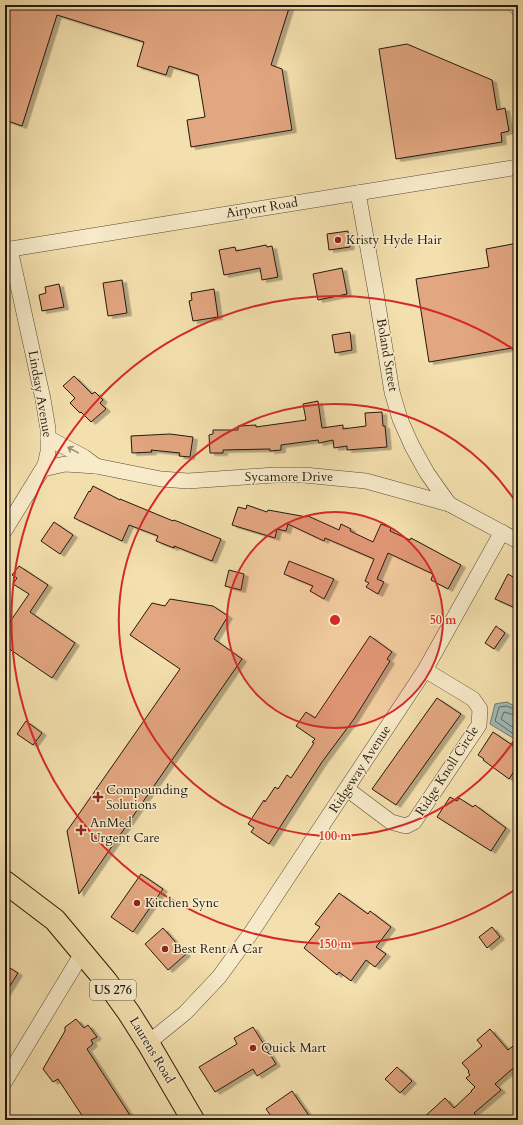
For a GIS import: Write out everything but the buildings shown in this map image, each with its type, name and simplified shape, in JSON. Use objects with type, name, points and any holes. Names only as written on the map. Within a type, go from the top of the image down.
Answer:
[{"type":"main road","name":"Laurens Road","points":[[5,882],[55,920],[111,987],[148,1043],[193,1120]]},
{"type":"street","name":"Airport Road","points":[[8,249],[518,167]]},
{"type":"street","name":"Boland Street","points":[[358,193],[392,392],[400,419],[412,446],[427,473],[450,504]]},
{"type":"street","name":"Lindsay Avenue","points":[[5,530],[43,469],[48,452],[48,438],[42,396],[8,249]]},
{"type":"street","name":"Sycamore Drive","points":[[48,438],[84,457],[96,466]]},
{"type":"street","name":"Sycamore Drive","points":[[43,469],[66,464],[96,466],[161,479],[188,481],[275,475],[341,477],[366,481],[450,504],[518,541]]},
{"type":"street","name":"Ridgeway Avenue","points":[[148,1043],[185,1013],[219,977],[251,933],[425,670],[502,532]]},
{"type":"street","name":"Ridge Knoll Circle","points":[[347,789],[391,822],[406,826],[414,822],[479,725],[480,709],[473,699],[425,670]]},
{"type":"street","points":[[5,1081],[82,952]]},
{"type":"water","points":[[507,702],[518,708],[518,741],[490,724],[495,704]]},
{"type":"place","name":"Kristy Hyde Hair","points":[[338,240]]},
{"type":"place","name":"Compounding Solutions","points":[[98,797]]},
{"type":"place","name":"AnMed Urgent Care","points":[[81,830]]},
{"type":"place","name":"Kitchen Sync","points":[[137,903]]},
{"type":"place","name":"Best Rent A Car","points":[[165,949]]},
{"type":"place","name":"Quick Mart","points":[[253,1048]]}]
